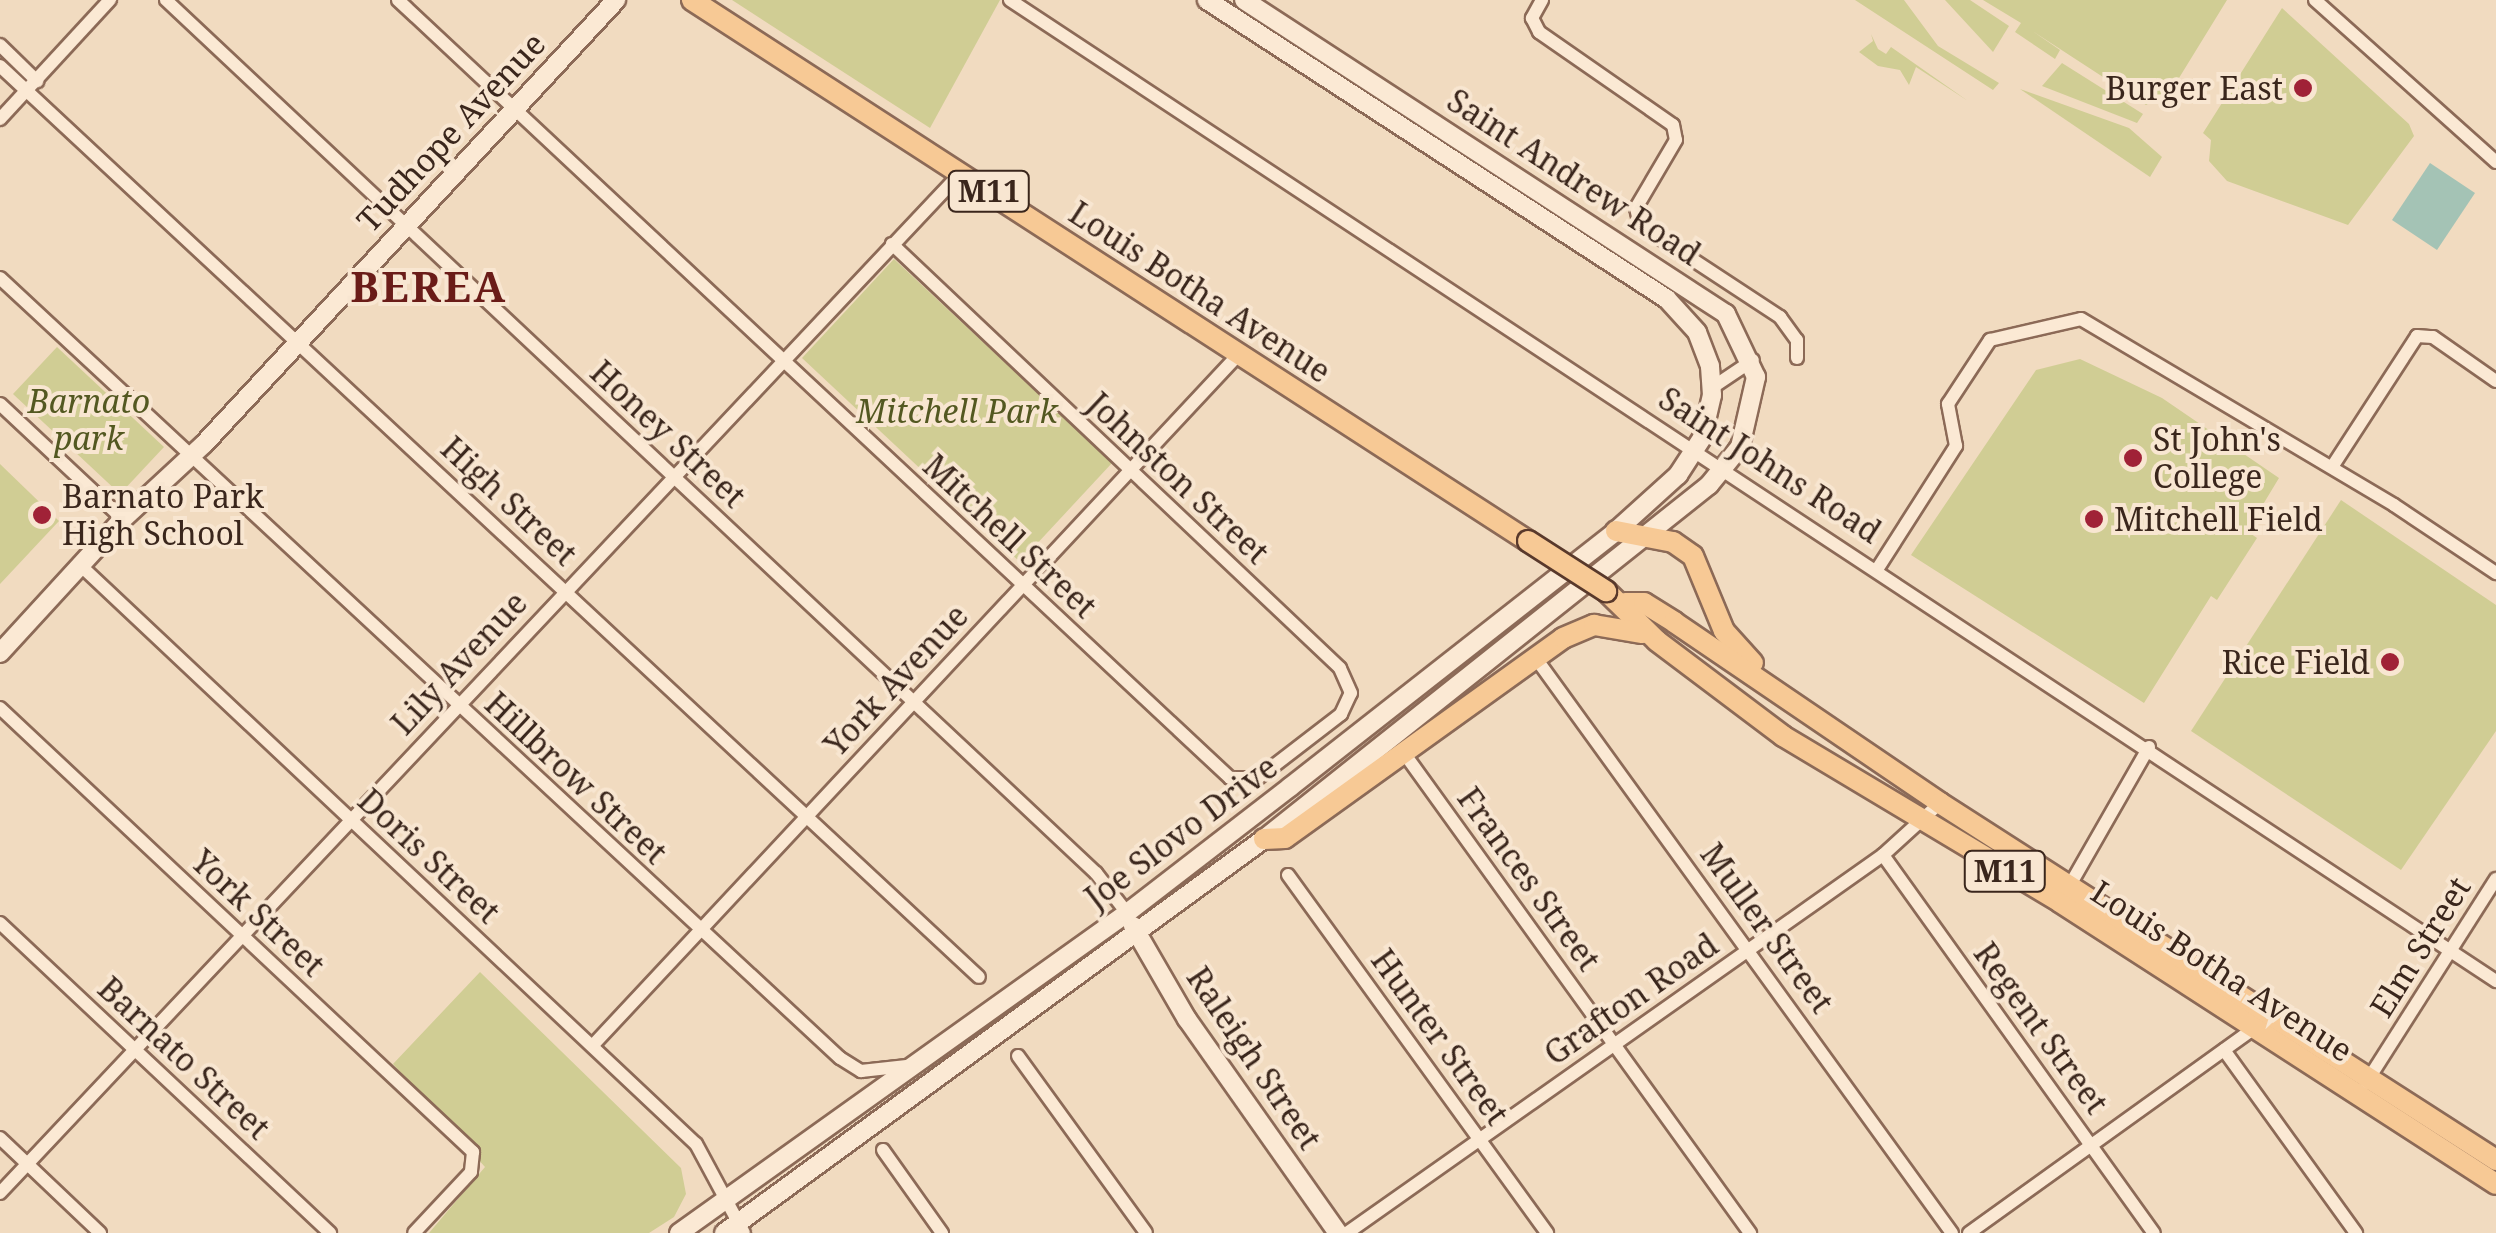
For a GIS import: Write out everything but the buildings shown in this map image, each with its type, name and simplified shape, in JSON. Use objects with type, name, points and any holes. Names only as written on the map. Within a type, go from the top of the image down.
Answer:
[{"type":"main road","name":"Tudhope Avenue","points":[[0,653],[123,519],[190,457],[616,0]]},
{"type":"main road","name":"Louis Botha Avenue","points":[[692,0],[1606,591],[1625,603],[1644,603],[1940,803],[2371,1076],[2496,1160]]},
{"type":"main road","name":"Saint Andrew Road","points":[[1207,0],[1659,292],[1697,332],[1713,387]]},
{"type":"main road","name":"Saint Andrew Road","points":[[1244,0],[1700,294],[1726,314],[1753,360]]},
{"type":"main road","points":[[1725,471],[1753,410],[1753,360]]},
{"type":"main road","points":[[1696,450],[1713,387]]},
{"type":"main road","name":"Joe Slovo Drive","points":[[678,1233],[1127,913],[1616,531],[1668,486],[1696,450]]},
{"type":"main road","name":"Joe Slovo Drive","points":[[735,1230],[1264,839],[1725,471]]},
{"type":"main road","points":[[1616,531],[1647,536],[1693,556],[1737,649],[1840,733]]},
{"type":"main road","name":"Louis Botha Avenue","points":[[1625,603],[1632,620],[1783,736],[1920,824],[2256,1027],[2496,1184]]},
{"type":"main road","points":[[1264,839],[1285,838],[1535,657],[1594,625],[1625,627],[1657,641]]},
{"type":"main road","name":"Raleigh Street","points":[[1127,913],[1187,1019],[1338,1233]]},
{"type":"street","points":[[0,119],[110,0]]},
{"type":"street","name":"Honey Street","points":[[166,0],[1096,873],[1127,913]]},
{"type":"street","name":"Mitchell Street","points":[[398,0],[1234,780],[1265,774],[1341,714],[1351,693],[1340,668]]},
{"type":"street","name":"Saint Johns Road","points":[[1010,0],[2150,747],[2289,848],[2496,982]]},
{"type":"street","points":[[1542,0],[1532,18],[1539,32],[1674,125],[1676,140],[1636,208],[1640,226],[1780,317],[1796,340],[1797,358]]},
{"type":"street","points":[[2316,0],[2496,162]]},
{"type":"street","points":[[0,45],[32,85]]},
{"type":"street","name":"High Street","points":[[0,66],[32,85],[565,592],[980,978]]},
{"type":"street","name":"Lily Avenue","points":[[0,1194],[456,704],[961,173]]},
{"type":"street","name":"Johnston Street","points":[[892,244],[1340,668]]},
{"type":"street","name":"Hillbrow Street","points":[[0,278],[698,930],[852,1068],[914,1064]]},
{"type":"street","points":[[1878,568],[1956,446],[1948,404],[1990,340],[2070,320],[2094,324],[2332,467],[2496,573]]},
{"type":"street","points":[[2332,467],[2407,344],[2420,336],[2496,382]]},
{"type":"street","name":"York Avenue","points":[[594,1044],[1240,354]]},
{"type":"street","points":[[1713,387],[1753,360]]},
{"type":"street","points":[[0,404],[123,519]]},
{"type":"street","name":"Doris Street","points":[[80,565],[350,821],[594,1044],[696,1144],[726,1199],[735,1230]]},
{"type":"street","name":"Muller Street","points":[[1535,657],[1952,1233]]},
{"type":"street","name":"York Street","points":[[0,708],[476,1160],[414,1233]]},
{"type":"street","points":[[2070,885],[2150,747]]},
{"type":"street","name":"Frances Street","points":[[1404,753],[1750,1233]]},
{"type":"street","name":"Grafton Road","points":[[1347,1233],[1883,854],[1940,803]]},
{"type":"street","name":"Regent Street","points":[[1883,854],[2154,1233]]},
{"type":"street","name":"Hunter Street","points":[[1288,875],[1547,1233]]},
{"type":"street","name":"Elm Street","points":[[2358,1095],[2496,878]]},
{"type":"street","name":"Barnato Street","points":[[0,923],[330,1233]]},
{"type":"street","points":[[1969,1233],[2256,1027]]},
{"type":"street","points":[[2224,1050],[2356,1233]]},
{"type":"street","points":[[1018,1056],[1146,1233]]},
{"type":"street","points":[[0,1138],[100,1233]]},
{"type":"street","points":[[883,1150],[942,1233]]},
{"type":"green space","points":[[732,0],[1000,0],[930,128]]},
{"type":"green space","points":[[1855,0],[1904,0],[1938,46],[1999,83],[1993,90]]},
{"type":"green space","points":[[1945,0],[1970,0],[2009,26],[1993,52]]},
{"type":"green space","points":[[1983,0],[2227,0],[2171,91],[2146,105],[2031,30],[2060,50],[2055,59],[2015,32],[2021,23]]},
{"type":"green space","points":[[2282,8],[2409,124],[2414,136],[2348,225],[2227,181],[2209,161],[2211,140],[2203,133]]},
{"type":"green space","points":[[1871,34],[1878,49],[1886,54],[1891,47],[1968,101],[1916,67],[1909,85],[1900,70],[1878,66],[1859,52],[1873,41]]},
{"type":"green space","points":[[2062,63],[2143,114],[2137,123],[2042,86]]},
{"type":"green space","points":[[2020,89],[2129,128],[2162,157],[2150,177]]},
{"type":"green space","name":"Mitchell Park","points":[[894,259],[1112,463],[1020,562],[802,358]]},
{"type":"green space","name":"Barnato park","points":[[57,347],[164,447],[120,494],[13,394]]},
{"type":"green space","name":"Mitchell Field","points":[[2080,359],[2162,398],[2279,478],[2247,531],[2257,538],[2217,600],[2211,596],[2144,703],[1911,555],[2036,370]]},
{"type":"green space","points":[[0,464],[59,521],[0,584]]},
{"type":"green space","name":"Rice Field","points":[[2341,500],[2496,605],[2496,731],[2401,870],[2191,731]]},
{"type":"green space","points":[[480,972],[681,1168],[686,1194],[674,1217],[649,1233],[429,1233],[485,1167],[393,1064]]},
{"type":"shaded area","points":[[2430,163],[2475,193],[2437,250],[2392,220]]},
{"type":"place","name":"Burger East","points":[[2303,88]]},
{"type":"place","name":"St John's College","points":[[2133,458]]},
{"type":"place","name":"Barnato Park High School","points":[[42,515]]},
{"type":"place","name":"Mitchell Field","points":[[2094,519]]},
{"type":"place","name":"Rice Field","points":[[2390,662]]},
{"type":"district","name":"BEREA","points":[[429,286]]}]
